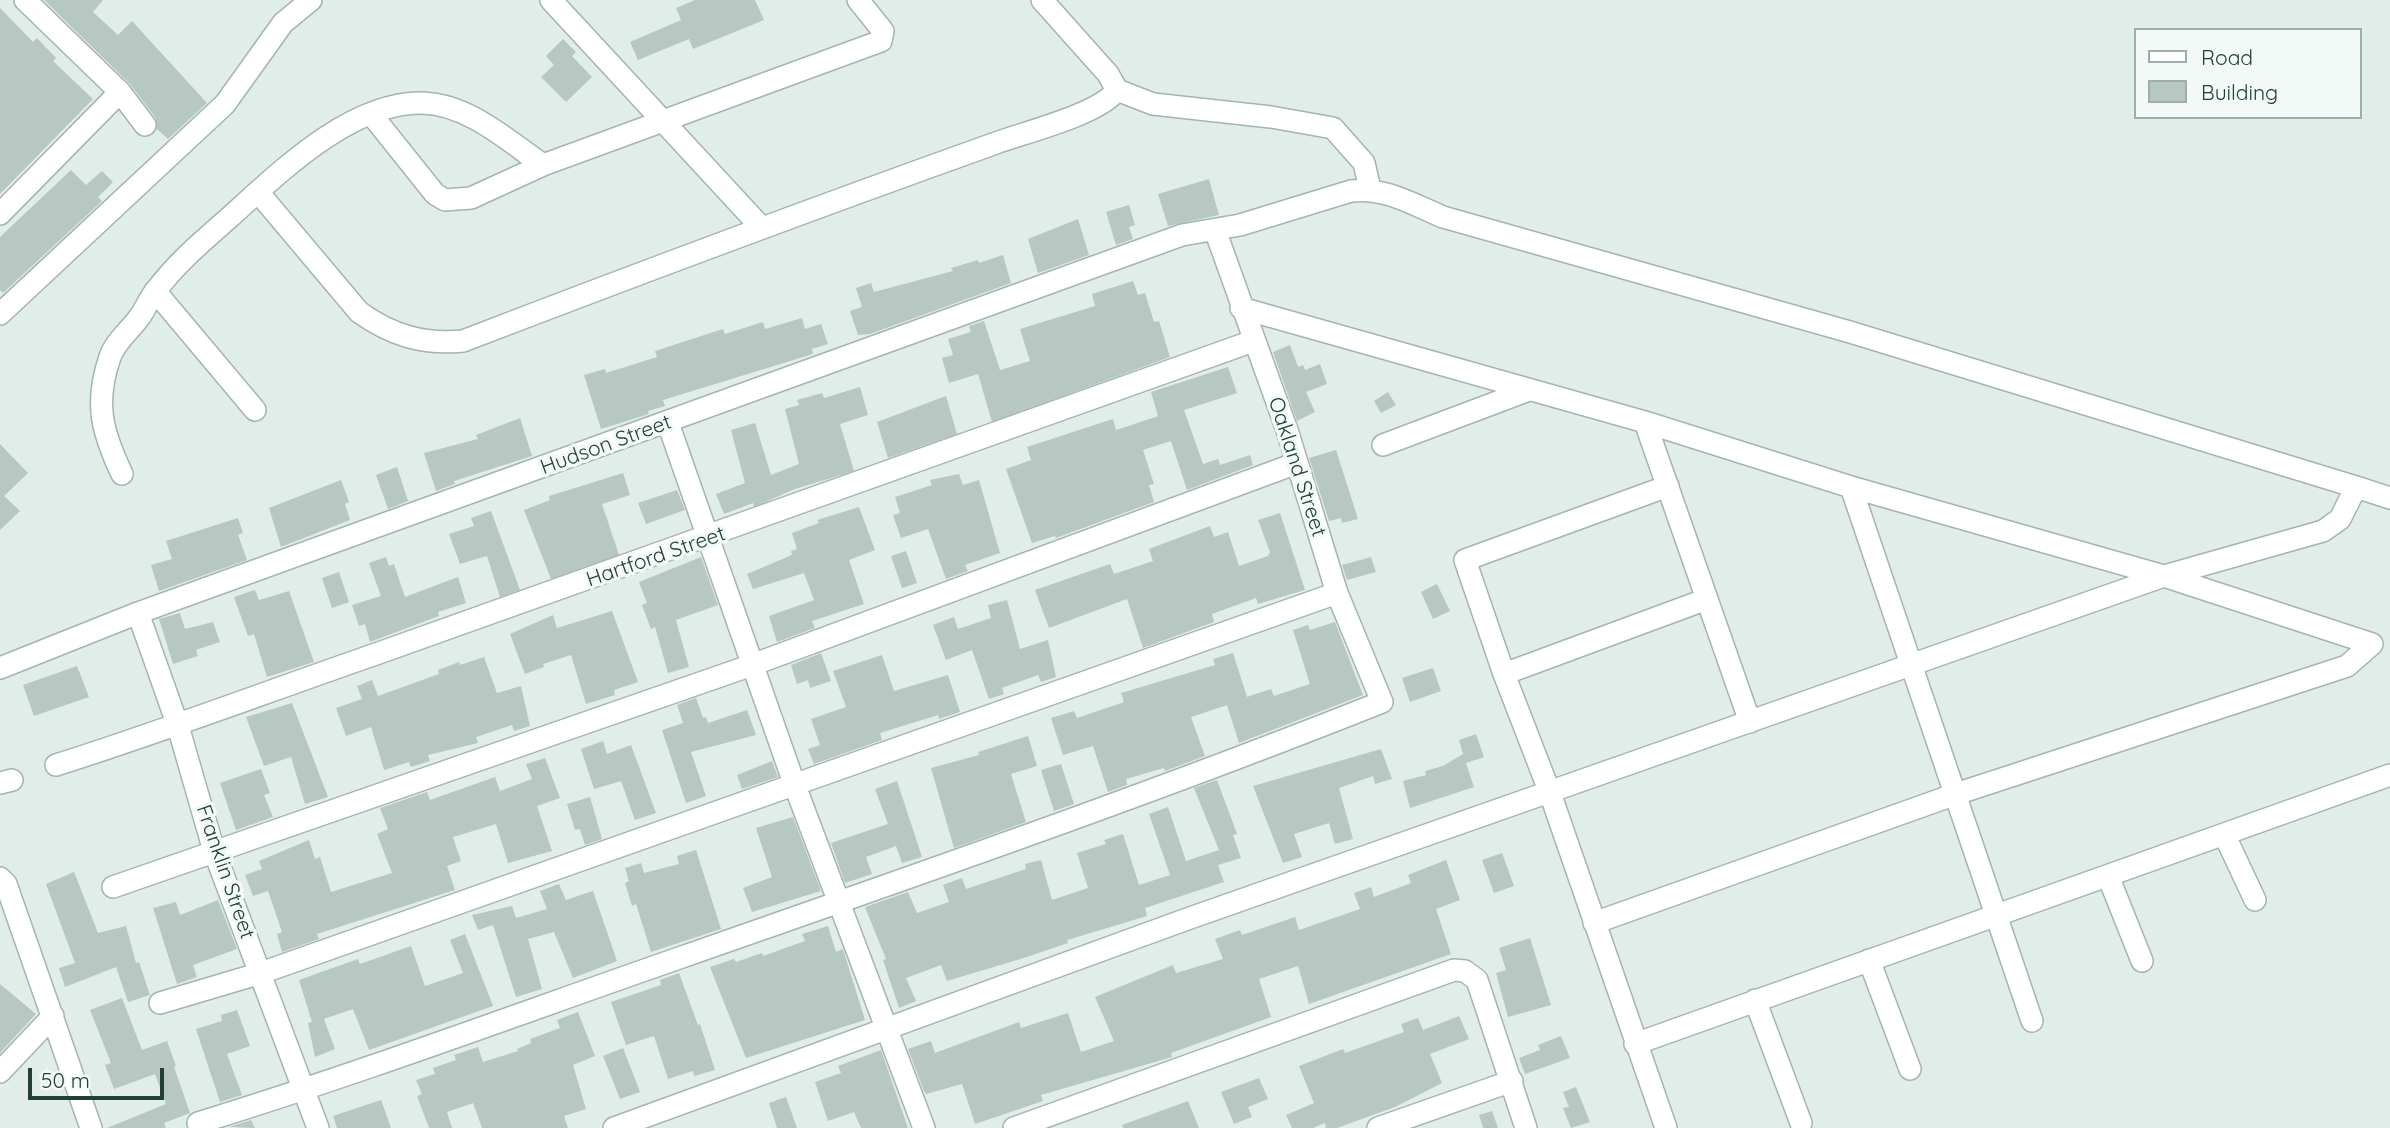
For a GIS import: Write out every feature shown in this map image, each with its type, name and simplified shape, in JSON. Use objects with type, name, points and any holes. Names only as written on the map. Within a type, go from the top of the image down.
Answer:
[{"type":"street","points":[[25,0],[120,92],[145,125]]},
{"type":"street","points":[[0,313],[225,104],[283,23],[311,0]]},
{"type":"street","points":[[551,0],[761,227]]},
{"type":"street","points":[[371,114],[428,185],[445,200],[471,198],[543,165],[881,41],[884,36],[880,25],[858,0]]},
{"type":"street","points":[[1042,0],[1108,74],[1116,90],[1153,104],[1271,117],[1333,128],[1364,163],[1370,189],[1387,192],[1443,217],[1850,332],[2390,498]]},
{"type":"street","points":[[258,192],[359,312],[391,332],[426,342],[463,341],[761,227],[1097,106],[1116,90]]},
{"type":"street","points":[[0,214],[120,92]]},
{"type":"street","points":[[122,474],[104,436],[103,387],[113,348],[140,318],[155,291],[198,246],[310,146],[371,114],[415,103],[439,106],[488,126],[543,165]]},
{"type":"street","name":"Hudson Street","points":[[0,668],[138,613],[1182,235],[1215,230],[1351,191],[1370,189]]},
{"type":"street","name":"Oakland Street","points":[[841,902],[1222,766],[1382,702],[1337,593],[1297,463],[1215,230]]},
{"type":"street","points":[[155,291],[256,411]]},
{"type":"street","points":[[1241,308],[1645,422],[1851,486],[2164,576],[2381,646]]},
{"type":"street","name":"Hartford Street","points":[[56,765],[178,726],[325,671],[710,538],[1253,341]]},
{"type":"street","points":[[1383,446],[1529,390]]},
{"type":"street","points":[[1645,422],[1751,722]]},
{"type":"street","points":[[668,423],[795,786],[841,902],[924,1128]]},
{"type":"street","points":[[113,887],[752,665],[1297,463]]},
{"type":"street","points":[[1666,1128],[1550,793],[1504,674],[1465,560],[1668,486]]},
{"type":"street","points":[[1851,486],[2032,1021]]},
{"type":"street","points":[[614,1128],[1204,914],[2164,576],[2323,531],[2340,519],[2356,487]]},
{"type":"street","points":[[160,1003],[261,973],[1337,593]]},
{"type":"street","points":[[1504,674],[1707,599]]},
{"type":"street","name":"Franklin Street","points":[[138,613],[178,726],[214,851],[318,1128]]},
{"type":"street","points":[[1594,923],[1956,794],[2347,666],[2381,646]]},
{"type":"street","points":[[1635,1044],[2390,775]]},
{"type":"street","points":[[2225,836],[2255,900]]},
{"type":"street","points":[[2108,876],[2142,961]]},
{"type":"street","points":[[2,884],[53,1016],[91,1128]]},
{"type":"street","points":[[198,1123],[305,1089],[841,902]]},
{"type":"street","points":[[1869,960],[1910,1069]]},
{"type":"street","points":[[1014,1128],[1454,970],[1465,971],[1477,980],[1526,1128]]},
{"type":"street","points":[[1755,1000],[1801,1124]]},
{"type":"street","points":[[0,1072],[53,1016]]},
{"type":"street","points":[[1386,1127],[1512,1081]]},
{"type":"building","points":[[44,0],[103,0],[93,12],[118,35],[132,21],[207,103],[168,139],[157,129],[155,117],[130,84]]},
{"type":"building","points":[[695,0],[755,0],[764,20],[693,49],[689,39],[638,60],[630,42],[681,20],[676,8]]},
{"type":"building","points":[[0,8],[33,42],[37,38],[56,58],[53,61],[93,99],[0,194]]},
{"type":"building","points":[[563,39],[576,52],[572,56],[592,77],[566,102],[541,77],[554,65],[546,56]]},
{"type":"building","points":[[71,170],[86,185],[102,171],[113,182],[98,197],[102,201],[3,293],[0,290],[0,237]]},
{"type":"building","points":[[1209,179],[1219,215],[1168,226],[1158,194]]},
{"type":"building","points":[[1129,205],[1135,225],[1129,227],[1133,239],[1116,245],[1106,212]]},
{"type":"building","points":[[1078,219],[1089,255],[1038,273],[1028,239]]},
{"type":"building","points":[[1003,255],[1011,283],[870,334],[858,335],[850,311],[862,307],[856,288],[871,283],[874,292]]},
{"type":"building","points":[[1133,281],[1138,295],[1145,293],[1154,322],[1159,321],[1170,357],[992,422],[978,374],[949,383],[942,358],[953,355],[948,339],[971,332],[969,326],[984,321],[1000,370],[1030,361],[1020,329],[1095,306],[1092,294]]},
{"type":"building","points":[[802,318],[805,329],[821,324],[828,344],[812,349],[813,354],[663,400],[665,406],[648,411],[649,414],[601,429],[584,375],[605,369],[606,373],[657,357],[655,351],[723,329],[725,334],[763,322],[765,329]]},
{"type":"building","points":[[1290,345],[1298,367],[1303,365],[1305,370],[1320,364],[1327,384],[1306,392],[1315,412],[1297,421],[1273,352]]},
{"type":"building","points":[[1228,367],[1237,393],[1184,410],[1203,464],[1218,459],[1220,465],[1250,455],[1253,465],[1187,490],[1171,441],[1143,450],[1154,484],[1149,485],[1154,502],[1056,538],[1055,536],[1032,543],[1006,469],[1031,460],[1027,447],[1113,419],[1116,430],[1158,416],[1151,392]]},
{"type":"building","points":[[860,387],[868,415],[840,424],[854,471],[795,489],[754,507],[753,503],[724,514],[716,494],[745,483],[731,430],[755,423],[771,475],[799,464],[785,409],[799,405],[797,400],[822,393],[824,398]]},
{"type":"building","points":[[1388,392],[1396,405],[1381,413],[1374,401]]},
{"type":"building","points":[[946,396],[957,434],[888,458],[877,422]]},
{"type":"building","points":[[520,418],[532,456],[454,481],[455,484],[436,491],[424,453],[478,439],[476,435]]},
{"type":"building","points":[[0,444],[28,473],[4,496],[20,511],[0,530]]},
{"type":"building","points":[[1336,450],[1358,519],[1342,523],[1341,518],[1329,521],[1309,458]]},
{"type":"building","points":[[397,467],[408,501],[388,509],[376,475]]},
{"type":"building","points":[[623,473],[630,495],[602,504],[619,555],[551,579],[524,510],[550,500],[549,496]]},
{"type":"building","points":[[959,474],[963,485],[979,480],[1000,553],[965,565],[968,571],[946,579],[928,529],[901,538],[893,515],[900,513],[895,497],[932,485],[930,480]]},
{"type":"building","points":[[341,480],[349,502],[345,504],[350,520],[281,547],[269,508]]},
{"type":"building","points":[[677,490],[685,510],[646,524],[638,503]]},
{"type":"building","points":[[859,507],[875,550],[849,560],[864,604],[812,621],[815,628],[777,642],[769,616],[814,600],[804,573],[753,589],[747,574],[792,555],[791,551],[797,549],[792,533],[819,523],[817,520]]},
{"type":"building","points":[[491,511],[520,590],[500,597],[487,556],[460,564],[449,534],[474,526],[471,518]]},
{"type":"building","points":[[1280,513],[1305,590],[1258,604],[1256,598],[1212,614],[1214,622],[1143,648],[1127,599],[1049,628],[1035,590],[1110,564],[1114,574],[1153,561],[1149,549],[1210,526],[1214,537],[1228,532],[1239,566],[1268,556],[1270,552],[1258,520]]},
{"type":"building","points":[[238,518],[243,533],[238,535],[247,560],[159,591],[151,565],[172,559],[166,541]]},
{"type":"building","points":[[906,551],[917,583],[902,588],[891,556]]},
{"type":"building","points":[[386,557],[389,566],[394,564],[405,597],[458,577],[466,603],[438,612],[439,616],[370,642],[365,624],[359,626],[352,605],[381,596],[369,563]]},
{"type":"building","points":[[701,557],[718,605],[676,620],[689,667],[668,673],[655,627],[651,629],[642,605],[647,603],[639,582]]},
{"type":"building","points":[[1371,557],[1376,572],[1347,580],[1342,565]]},
{"type":"building","points":[[339,572],[349,602],[332,608],[322,578]]},
{"type":"building","points":[[1437,584],[1450,611],[1433,619],[1421,592]]},
{"type":"building","points":[[255,590],[259,600],[289,591],[314,662],[267,677],[254,634],[248,636],[234,597]]},
{"type":"building","points":[[1007,600],[1020,649],[1048,640],[1056,677],[1041,682],[1038,675],[1002,688],[1004,694],[989,699],[972,650],[946,660],[933,625],[954,617],[958,629],[991,618],[988,605]]},
{"type":"building","points":[[612,611],[638,682],[614,690],[615,695],[586,704],[571,655],[543,664],[544,667],[525,674],[510,634],[553,615],[557,628]]},
{"type":"building","points":[[180,613],[185,629],[213,622],[220,642],[196,650],[198,656],[173,664],[159,619]]},
{"type":"building","points":[[1335,622],[1363,695],[1239,743],[1227,705],[1191,717],[1205,756],[1165,771],[1164,768],[1126,779],[1127,785],[1108,792],[1093,746],[1063,755],[1051,718],[1074,711],[1077,718],[1124,702],[1121,693],[1215,665],[1213,659],[1233,653],[1247,697],[1271,689],[1274,696],[1310,684],[1293,630],[1308,625],[1310,630]]},
{"type":"building","points":[[821,653],[831,681],[810,688],[808,680],[797,684],[791,665]]},
{"type":"building","points":[[882,655],[894,691],[948,675],[960,712],[939,719],[938,715],[880,733],[882,740],[814,764],[808,749],[820,745],[811,719],[846,707],[833,671]]},
{"type":"building","points":[[484,657],[497,693],[521,686],[530,726],[514,731],[512,725],[476,737],[478,743],[428,755],[430,761],[411,767],[409,762],[384,770],[371,727],[346,736],[336,708],[362,699],[357,686],[372,680],[378,696],[439,674],[438,670],[459,662],[460,665]]},
{"type":"building","points":[[77,666],[89,697],[34,716],[23,685]]},
{"type":"building","points":[[1433,668],[1441,691],[1410,702],[1402,678]]},
{"type":"building","points":[[696,698],[703,718],[706,717],[708,723],[747,710],[756,735],[691,752],[706,796],[686,803],[662,730],[683,723],[677,705]]},
{"type":"building","points":[[292,703],[328,797],[305,804],[291,757],[264,766],[246,717]]},
{"type":"building","points":[[1476,734],[1484,757],[1466,763],[1474,787],[1410,808],[1403,781],[1426,775],[1425,771],[1443,766],[1463,754],[1459,740]]},
{"type":"building","points":[[1028,736],[1037,766],[1011,774],[1026,822],[954,848],[931,768],[979,755],[978,752]]},
{"type":"building","points":[[603,741],[607,754],[631,745],[656,813],[635,820],[621,781],[594,789],[581,749]]},
{"type":"building","points":[[1381,749],[1392,779],[1375,784],[1373,776],[1339,788],[1353,839],[1335,844],[1329,823],[1294,834],[1302,857],[1283,863],[1253,786]]},
{"type":"building","points":[[545,758],[560,798],[537,806],[552,851],[508,863],[496,824],[453,837],[461,861],[447,866],[455,890],[317,934],[319,939],[282,952],[277,934],[282,932],[268,891],[253,896],[245,875],[262,869],[259,861],[309,840],[315,859],[320,857],[331,892],[392,873],[377,834],[388,829],[380,808],[427,792],[430,800],[495,777],[500,791],[532,779],[526,764]]},
{"type":"building","points":[[772,761],[778,777],[742,789],[737,775]]},
{"type":"building","points":[[1061,764],[1074,804],[1054,811],[1041,770]]},
{"type":"building","points":[[261,769],[270,793],[264,795],[273,817],[236,830],[220,783]]},
{"type":"building","points":[[1217,780],[1237,834],[1233,835],[1241,858],[1218,865],[1224,882],[1145,908],[1147,916],[1067,940],[1068,943],[1027,957],[947,981],[941,965],[906,978],[916,1001],[899,1008],[883,960],[886,959],[865,907],[908,892],[917,913],[949,902],[943,885],[962,878],[966,889],[1026,869],[1025,864],[1041,860],[1052,900],[1088,888],[1077,853],[1106,844],[1104,840],[1123,834],[1139,885],[1170,875],[1149,814],[1168,807],[1186,861],[1219,850],[1194,788]]},
{"type":"building","points":[[897,781],[922,857],[902,863],[896,846],[866,857],[872,874],[845,883],[831,843],[888,824],[875,789]]},
{"type":"building","points":[[590,797],[602,839],[585,845],[580,829],[575,830],[567,804]]},
{"type":"building","points":[[793,817],[821,891],[752,912],[743,888],[772,877],[756,828]]},
{"type":"building","points":[[696,850],[721,929],[651,952],[636,904],[632,906],[625,883],[629,881],[625,868],[641,863],[644,873],[679,864],[677,856]]},
{"type":"building","points":[[1502,853],[1514,886],[1494,893],[1482,860]]},
{"type":"building","points":[[1446,860],[1460,900],[1436,909],[1451,954],[1309,1004],[1298,966],[1259,979],[1271,1017],[1171,1053],[1172,1057],[1041,1095],[1043,1101],[975,1124],[962,1084],[926,1094],[924,1091],[908,1049],[931,1041],[935,1053],[1019,1022],[1021,1028],[1068,1013],[1081,1052],[1114,1041],[1095,997],[1173,965],[1176,973],[1223,959],[1215,939],[1240,930],[1242,935],[1295,917],[1299,930],[1360,909],[1354,893],[1371,887],[1374,897],[1411,883],[1408,875]]},
{"type":"building","points":[[74,872],[98,933],[126,926],[136,963],[139,962],[150,995],[128,1002],[116,967],[65,987],[59,968],[75,963],[46,884]]},
{"type":"building","points":[[559,884],[566,900],[593,891],[617,961],[573,978],[554,932],[528,939],[542,989],[516,997],[493,925],[478,930],[472,915],[512,906],[516,918],[547,909],[540,891]]},
{"type":"building","points":[[218,900],[237,949],[193,965],[197,977],[177,984],[153,908],[176,902],[180,915]]},
{"type":"building","points":[[828,926],[836,952],[843,949],[865,1020],[746,1058],[710,967],[762,953],[763,956],[805,941],[802,934]]},
{"type":"building","points":[[465,934],[493,1006],[369,1050],[353,1009],[324,1019],[335,1049],[315,1057],[308,1023],[312,1022],[299,980],[358,959],[360,964],[411,946],[425,986],[463,973],[450,940]]},
{"type":"building","points":[[1530,938],[1551,1005],[1508,1017],[1496,973],[1506,970],[1499,948]]},
{"type":"building","points":[[679,973],[715,1070],[694,1076],[693,1071],[668,1079],[654,1036],[626,1045],[611,1002],[661,985],[660,980]]},
{"type":"building","points":[[0,984],[36,1014],[0,1053]]},
{"type":"building","points":[[122,998],[142,1050],[167,1041],[176,1066],[174,1067],[190,1113],[164,1123],[166,1128],[107,1128],[166,1104],[155,1074],[114,1089],[105,1065],[111,1063],[90,1010]]},
{"type":"building","points":[[237,1010],[250,1046],[227,1054],[242,1095],[220,1102],[196,1029],[222,1021],[221,1015]]},
{"type":"building","points":[[578,1012],[595,1056],[573,1065],[586,1109],[564,1116],[568,1128],[482,1128],[473,1103],[447,1112],[452,1128],[429,1128],[417,1096],[422,1094],[416,1080],[435,1074],[433,1068],[456,1060],[454,1055],[478,1047],[483,1062],[518,1051],[517,1049],[531,1043],[530,1039],[560,1028],[557,1020]]},
{"type":"building","points":[[1459,1016],[1469,1039],[1430,1054],[1442,1083],[1395,1107],[1337,1128],[1326,1128],[1325,1123],[1313,1128],[1292,1128],[1286,1115],[1314,1103],[1299,1066],[1343,1049],[1345,1053],[1404,1032],[1401,1024],[1418,1018],[1423,1030]]},
{"type":"building","points":[[1561,1036],[1570,1058],[1525,1074],[1519,1058],[1540,1050],[1538,1045]]},
{"type":"building","points":[[623,1048],[640,1092],[620,1099],[603,1056]]},
{"type":"building","points":[[881,1050],[908,1128],[861,1128],[854,1112],[828,1121],[815,1082],[841,1073],[838,1066]]},
{"type":"building","points":[[1259,1078],[1268,1099],[1248,1107],[1252,1117],[1234,1124],[1221,1092]]},
{"type":"building","points":[[1576,1087],[1590,1122],[1571,1128],[1563,1108],[1569,1107],[1563,1092]]},
{"type":"building","points":[[786,1097],[797,1128],[777,1128],[769,1103]]},
{"type":"building","points":[[381,1100],[391,1128],[337,1128],[333,1116]]},
{"type":"building","points":[[1188,1101],[1199,1128],[1123,1128],[1122,1125]]},
{"type":"building","points":[[1492,1111],[1498,1128],[1483,1128],[1479,1115]]},
{"type":"building","points":[[251,1120],[255,1128],[229,1127]]}]
